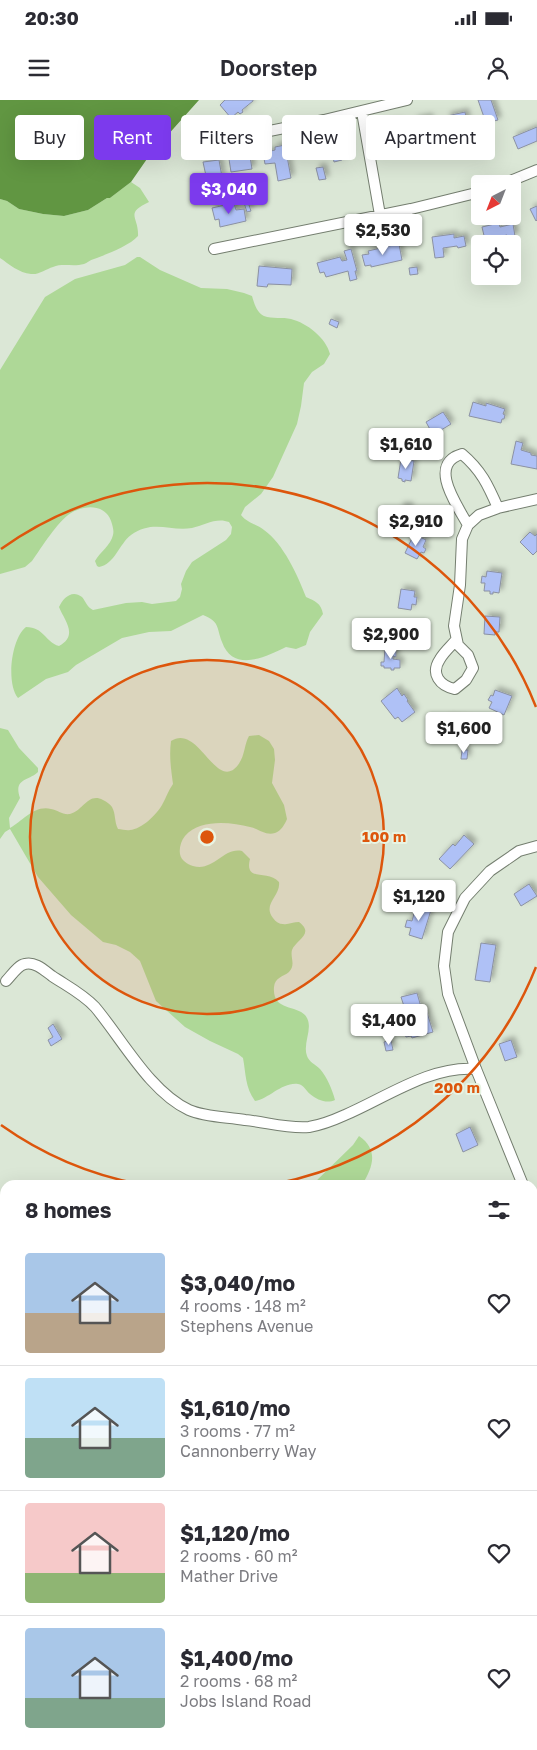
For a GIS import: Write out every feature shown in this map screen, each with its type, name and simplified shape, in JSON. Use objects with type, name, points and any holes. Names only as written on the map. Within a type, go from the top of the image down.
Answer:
[{"type":"street","points":[[272,130],[362,112],[407,100]]},
{"type":"street","points":[[362,112],[380,215]]},
{"type":"street","points":[[521,177],[537,170]]},
{"type":"street","points":[[214,250],[471,194]]},
{"type":"street","points":[[468,525],[447,484],[445,472],[448,462],[453,457],[462,454],[480,472],[498,508]]},
{"type":"street","points":[[456,640],[439,660],[436,670],[438,680],[445,687],[455,689],[466,680],[473,668],[468,655],[458,645],[454,626],[460,585],[462,539],[468,525],[479,515],[498,508],[537,499]]},
{"type":"street","points":[[521,1180],[448,994],[444,966],[448,932],[465,898],[490,871],[519,851],[537,846]]},
{"type":"street","points":[[6,981],[20,966],[32,964],[87,999],[111,1027],[143,1071],[168,1095],[188,1110],[206,1114],[282,1125],[309,1126],[335,1119],[434,1074],[452,1069],[476,1069]]},
{"type":"shaded area","points":[[0,100],[199,100],[186,115],[181,115],[181,120],[171,131],[171,115],[94,115],[94,160],[146,160],[131,182],[110,198],[88,210],[64,216],[43,214],[19,209],[0,199]]},
{"type":"shaded area","points":[[131,182],[140,188],[149,202],[141,206],[135,213],[138,236],[129,243],[84,264],[57,266],[34,274],[18,270],[0,258],[0,199],[19,209],[64,216],[88,210],[110,198]]},
{"type":"shaded area","points":[[137,257],[160,270],[201,288],[227,289],[252,296],[259,313],[264,316],[291,319],[303,324],[315,332],[328,348],[330,354],[324,364],[312,372],[304,383],[297,424],[273,477],[261,494],[245,507],[241,515],[264,530],[284,551],[306,597],[319,605],[323,614],[310,632],[306,645],[296,649],[286,647],[269,655],[251,660],[242,660],[227,652],[215,622],[203,615],[171,631],[149,632],[122,638],[76,665],[68,672],[46,679],[18,698],[12,682],[12,661],[17,641],[26,627],[37,629],[50,641],[59,646],[65,642],[69,632],[59,607],[65,598],[71,594],[82,597],[93,610],[126,603],[142,602],[152,604],[176,601],[180,597],[181,584],[192,562],[226,540],[231,534],[232,527],[229,522],[220,520],[184,529],[154,527],[139,530],[127,539],[109,562],[99,567],[95,561],[112,539],[112,524],[109,517],[101,509],[83,508],[71,513],[60,522],[32,561],[25,567],[0,574],[0,370],[45,297],[75,279],[125,265]]},
{"type":"shaded area","points":[[0,728],[8,730],[19,748],[38,768],[38,772],[20,783],[18,792],[20,798],[9,818],[10,828],[39,809],[45,808],[70,814],[89,800],[98,798],[112,807],[118,829],[135,829],[148,821],[156,813],[173,784],[170,757],[171,741],[181,738],[190,741],[222,771],[230,771],[240,762],[249,736],[259,735],[269,741],[274,749],[275,760],[272,783],[284,805],[287,819],[282,827],[277,832],[269,834],[250,827],[234,824],[207,824],[191,831],[185,836],[182,840],[180,854],[187,863],[200,867],[213,863],[229,852],[242,851],[250,859],[250,871],[269,876],[279,882],[279,887],[271,904],[270,913],[274,919],[282,924],[299,922],[303,926],[305,933],[292,950],[291,969],[278,979],[275,984],[274,995],[281,1004],[301,1012],[308,1020],[307,1056],[325,1076],[335,1100],[329,1102],[319,1100],[302,1086],[292,1084],[255,1101],[248,1085],[243,1058],[185,1027],[156,1001],[140,961],[130,952],[116,945],[103,942],[71,915],[38,877],[10,829],[0,839]]},
{"type":"shaded area","points":[[359,1136],[365,1141],[372,1153],[371,1165],[365,1180],[317,1180],[353,1145]]},
{"type":"building","points":[[225,100],[253,100],[242,110],[243,112],[240,114],[238,112],[234,115],[228,115],[220,105]]},
{"type":"building","points":[[478,100],[491,100],[498,120],[495,121],[495,115],[483,115]]},
{"type":"building","points":[[465,112],[466,115],[452,115]]},
{"type":"building","points":[[537,127],[537,141],[518,149],[513,137]]},
{"type":"building","points":[[282,146],[282,160],[288,160],[291,178],[278,181],[275,163],[265,164],[264,160],[272,160],[272,151],[275,150],[275,147]]},
{"type":"building","points":[[219,160],[222,177],[216,178],[215,174],[206,176],[203,162]]},
{"type":"building","points":[[229,160],[251,160],[252,169],[231,172]]},
{"type":"building","points":[[323,167],[326,179],[319,180],[316,168]]},
{"type":"building","points":[[253,188],[256,198],[251,199],[248,190]]},
{"type":"building","points":[[247,199],[251,211],[247,212],[243,200]]},
{"type":"building","points":[[234,203],[236,210],[244,209],[246,221],[220,227],[219,219],[215,220],[212,208]]},
{"type":"building","points":[[537,206],[537,220],[536,221],[530,209]]},
{"type":"building","points":[[513,225],[515,235],[484,235],[482,227]]},
{"type":"building","points":[[454,234],[454,238],[464,236],[466,246],[443,248],[444,257],[435,258],[432,237]]},
{"type":"building","points":[[387,244],[388,246],[399,244],[402,260],[371,267],[371,265],[365,266],[362,255],[369,254],[368,251],[381,248],[380,246]]},
{"type":"building","points":[[351,249],[357,271],[355,271],[357,279],[350,281],[348,271],[326,277],[324,272],[320,273],[317,263],[340,257],[342,261],[347,260],[344,251]]},
{"type":"building","points":[[259,266],[292,269],[291,285],[268,284],[267,287],[257,286]]},
{"type":"building","points":[[417,267],[418,274],[410,275],[409,268]]},
{"type":"building","points":[[331,319],[339,322],[337,328],[329,324]]},
{"type":"building","points":[[473,402],[486,406],[486,403],[505,409],[504,419],[502,419],[501,423],[469,416]]},
{"type":"building","points":[[443,412],[451,424],[433,435],[426,422]]},
{"type":"building","points":[[516,441],[523,443],[521,450],[537,456],[537,469],[511,464]]},
{"type":"building","points":[[401,459],[414,461],[411,481],[405,480],[405,482],[398,478]]},
{"type":"building","points":[[400,506],[410,506],[409,512],[400,512]]},
{"type":"building","points":[[530,532],[535,536],[537,534],[537,551],[533,555],[520,542]]},
{"type":"building","points":[[414,534],[426,540],[423,547],[426,549],[424,553],[421,552],[417,559],[405,553]]},
{"type":"building","points":[[487,571],[502,573],[499,593],[493,592],[493,594],[490,594],[490,591],[484,591],[485,583],[481,583],[482,576],[486,577]]},
{"type":"building","points":[[401,589],[415,591],[414,597],[417,597],[416,605],[412,604],[411,610],[398,608]]},
{"type":"building","points":[[485,616],[500,617],[499,632],[495,632],[495,635],[484,634]]},
{"type":"building","points":[[385,648],[396,649],[396,657],[393,656],[393,659],[400,660],[400,668],[391,670],[391,668],[381,666],[381,662],[384,662]]},
{"type":"building","points":[[397,688],[402,696],[404,694],[415,712],[402,722],[398,717],[395,719],[381,701]]},
{"type":"building","points":[[495,690],[512,696],[504,715],[489,708],[492,702],[488,700],[491,695],[493,696]]},
{"type":"building","points":[[447,719],[468,721],[467,726],[471,727],[470,734],[458,735],[457,740],[445,739]]},
{"type":"building","points":[[462,750],[468,750],[467,759],[461,759]]},
{"type":"building","points":[[464,835],[474,844],[450,869],[439,859],[453,844],[455,846]]},
{"type":"building","points":[[529,884],[537,896],[521,906],[514,894]]},
{"type":"building","points":[[416,906],[431,910],[422,939],[409,935],[411,928],[405,927],[407,920],[412,921]]},
{"type":"building","points":[[481,943],[496,945],[490,982],[475,980]]},
{"type":"building","points":[[417,993],[421,1007],[425,1006],[433,1032],[412,1038],[411,1036],[406,1037],[402,1027],[410,1025],[401,997]]},
{"type":"building","points":[[53,1024],[62,1039],[51,1046],[48,1040],[53,1037],[48,1028]]},
{"type":"building","points":[[391,1040],[393,1050],[386,1051],[384,1042]]},
{"type":"building","points":[[511,1040],[517,1057],[505,1061],[499,1044]]},
{"type":"building","points":[[470,1127],[478,1145],[463,1152],[456,1134]]}]
